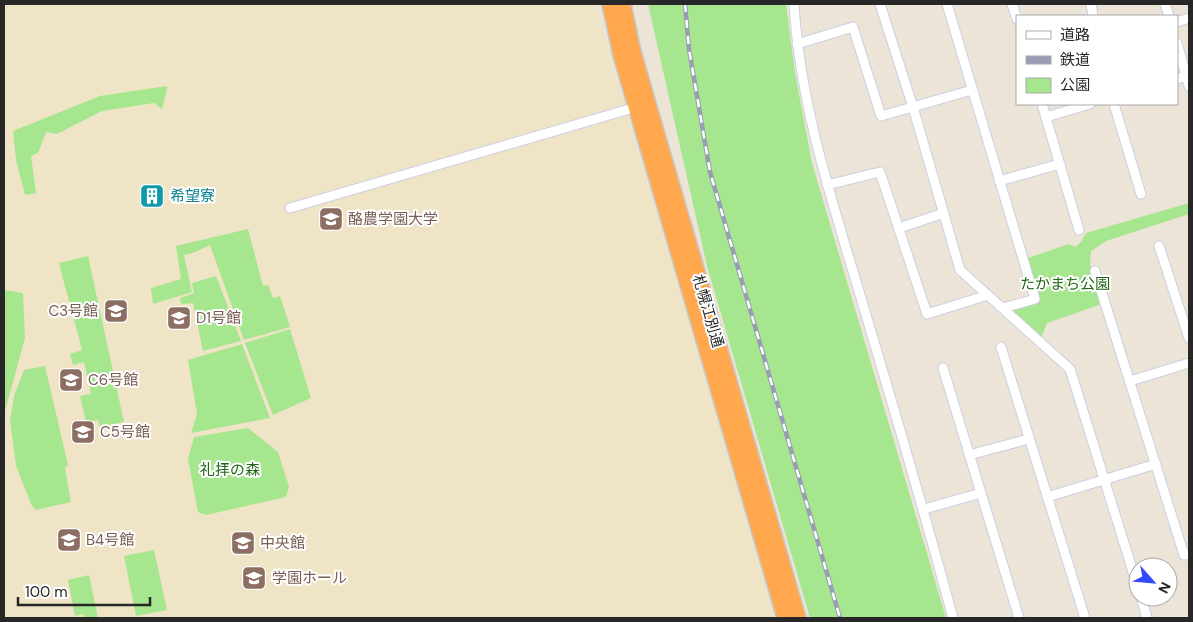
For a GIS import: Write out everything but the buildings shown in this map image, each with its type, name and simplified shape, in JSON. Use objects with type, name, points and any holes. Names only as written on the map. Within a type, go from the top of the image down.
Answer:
[{"type":"highway","name":"札幌江別通","points":[[610,4],[621,55],[642,106],[798,618]]},
{"type":"highway","name":"札幌江別通","points":[[623,4],[642,106],[785,618]]},
{"type":"street","points":[[794,4],[797,44],[806,99],[827,185],[924,510],[953,618]]},
{"type":"street","points":[[880,4],[913,107],[960,270],[1070,369],[1128,557]]},
{"type":"street","points":[[946,4],[1035,299],[1002,308]]},
{"type":"street","points":[[1012,4],[1016,16]]},
{"type":"street","points":[[797,44],[853,27],[881,116],[972,90]]},
{"type":"street","points":[[1178,47],[1189,86]]},
{"type":"street","points":[[1178,79],[1186,76]]},
{"type":"street","points":[[1042,105],[1080,230]]},
{"type":"street","points":[[1046,116],[1086,105]]},
{"type":"street","points":[[1114,105],[1141,194]]},
{"type":"street","points":[[290,208],[642,106]]},
{"type":"street","points":[[999,181],[1060,164]]},
{"type":"street","points":[[827,185],[880,172],[926,314],[988,295]]},
{"type":"street","points":[[899,228],[944,213]]},
{"type":"street","points":[[1159,246],[1189,338]]},
{"type":"street","points":[[1095,271],[1184,555],[1189,554]]},
{"type":"street","points":[[1001,347],[1085,618]]},
{"type":"street","points":[[1130,381],[1189,363]]},
{"type":"street","points":[[943,368],[1019,618]]},
{"type":"street","points":[[970,455],[1029,439]]},
{"type":"street","points":[[1047,497],[1156,464]]},
{"type":"street","points":[[924,510],[981,494]]},
{"type":"shaded area","name":"酪農学園大学","points":[[4,4],[596,4],[628,119],[689,319],[774,618],[4,618]]},
{"type":"green space","points":[[648,4],[786,4],[795,73],[812,163],[946,618],[810,618],[707,266]]},
{"type":"green space","points":[[167,86],[162,109],[154,103],[102,111],[57,134],[46,132],[38,153],[31,156],[36,193],[25,195],[16,160],[13,131],[100,96]]},
{"type":"green space","name":"たかまち公園","points":[[1189,203],[1189,214],[1106,241],[1091,251],[1090,265],[1102,304],[1047,323],[1041,338],[1013,312],[1014,308],[1039,301],[1028,258],[1069,244],[1075,247],[1081,242],[1086,233]]},
{"type":"green space","points":[[248,229],[263,286],[268,285],[273,298],[280,296],[290,327],[244,340],[210,245],[184,255],[192,292],[153,304],[151,288],[181,279],[176,246]]},
{"type":"green space","points":[[88,256],[124,422],[100,427],[98,420],[86,422],[80,396],[91,394],[84,362],[73,365],[70,354],[82,350],[59,263]]},
{"type":"green space","points":[[216,276],[241,341],[203,351],[193,303],[181,304],[180,298],[194,293],[192,283]]},
{"type":"green space","points":[[4,290],[23,293],[25,338],[4,415]]},
{"type":"green space","points":[[290,329],[311,398],[273,415],[245,343]]},
{"type":"green space","points":[[242,344],[270,418],[191,433],[197,414],[188,360]]},
{"type":"green space","points":[[45,366],[68,465],[65,468],[71,502],[36,510],[32,506],[16,466],[10,420],[14,396],[24,370]]},
{"type":"green space","name":"礼拝の森","points":[[248,428],[278,452],[289,487],[286,497],[206,515],[198,512],[188,459],[194,437]]},
{"type":"green space","points":[[154,550],[167,610],[136,616],[124,556]]},
{"type":"green space","points":[[89,575],[98,618],[84,618],[83,614],[75,616],[68,580]]},
{"type":"railway","points":[[685,4],[689,49],[710,172],[840,618]]},
{"type":"place","name":"希望寮","points":[[152,196]]},
{"type":"place","name":"酪農学園大学","points":[[331,219]]},
{"type":"place","name":"C3号館","points":[[116,311]]},
{"type":"place","name":"D1号館","points":[[179,318]]},
{"type":"place","name":"C6号館","points":[[71,380]]},
{"type":"place","name":"C5号館","points":[[83,432]]},
{"type":"place","name":"B4号館","points":[[69,540]]},
{"type":"place","name":"中央館","points":[[243,543]]},
{"type":"place","name":"学園ホール","points":[[254,578]]}]
